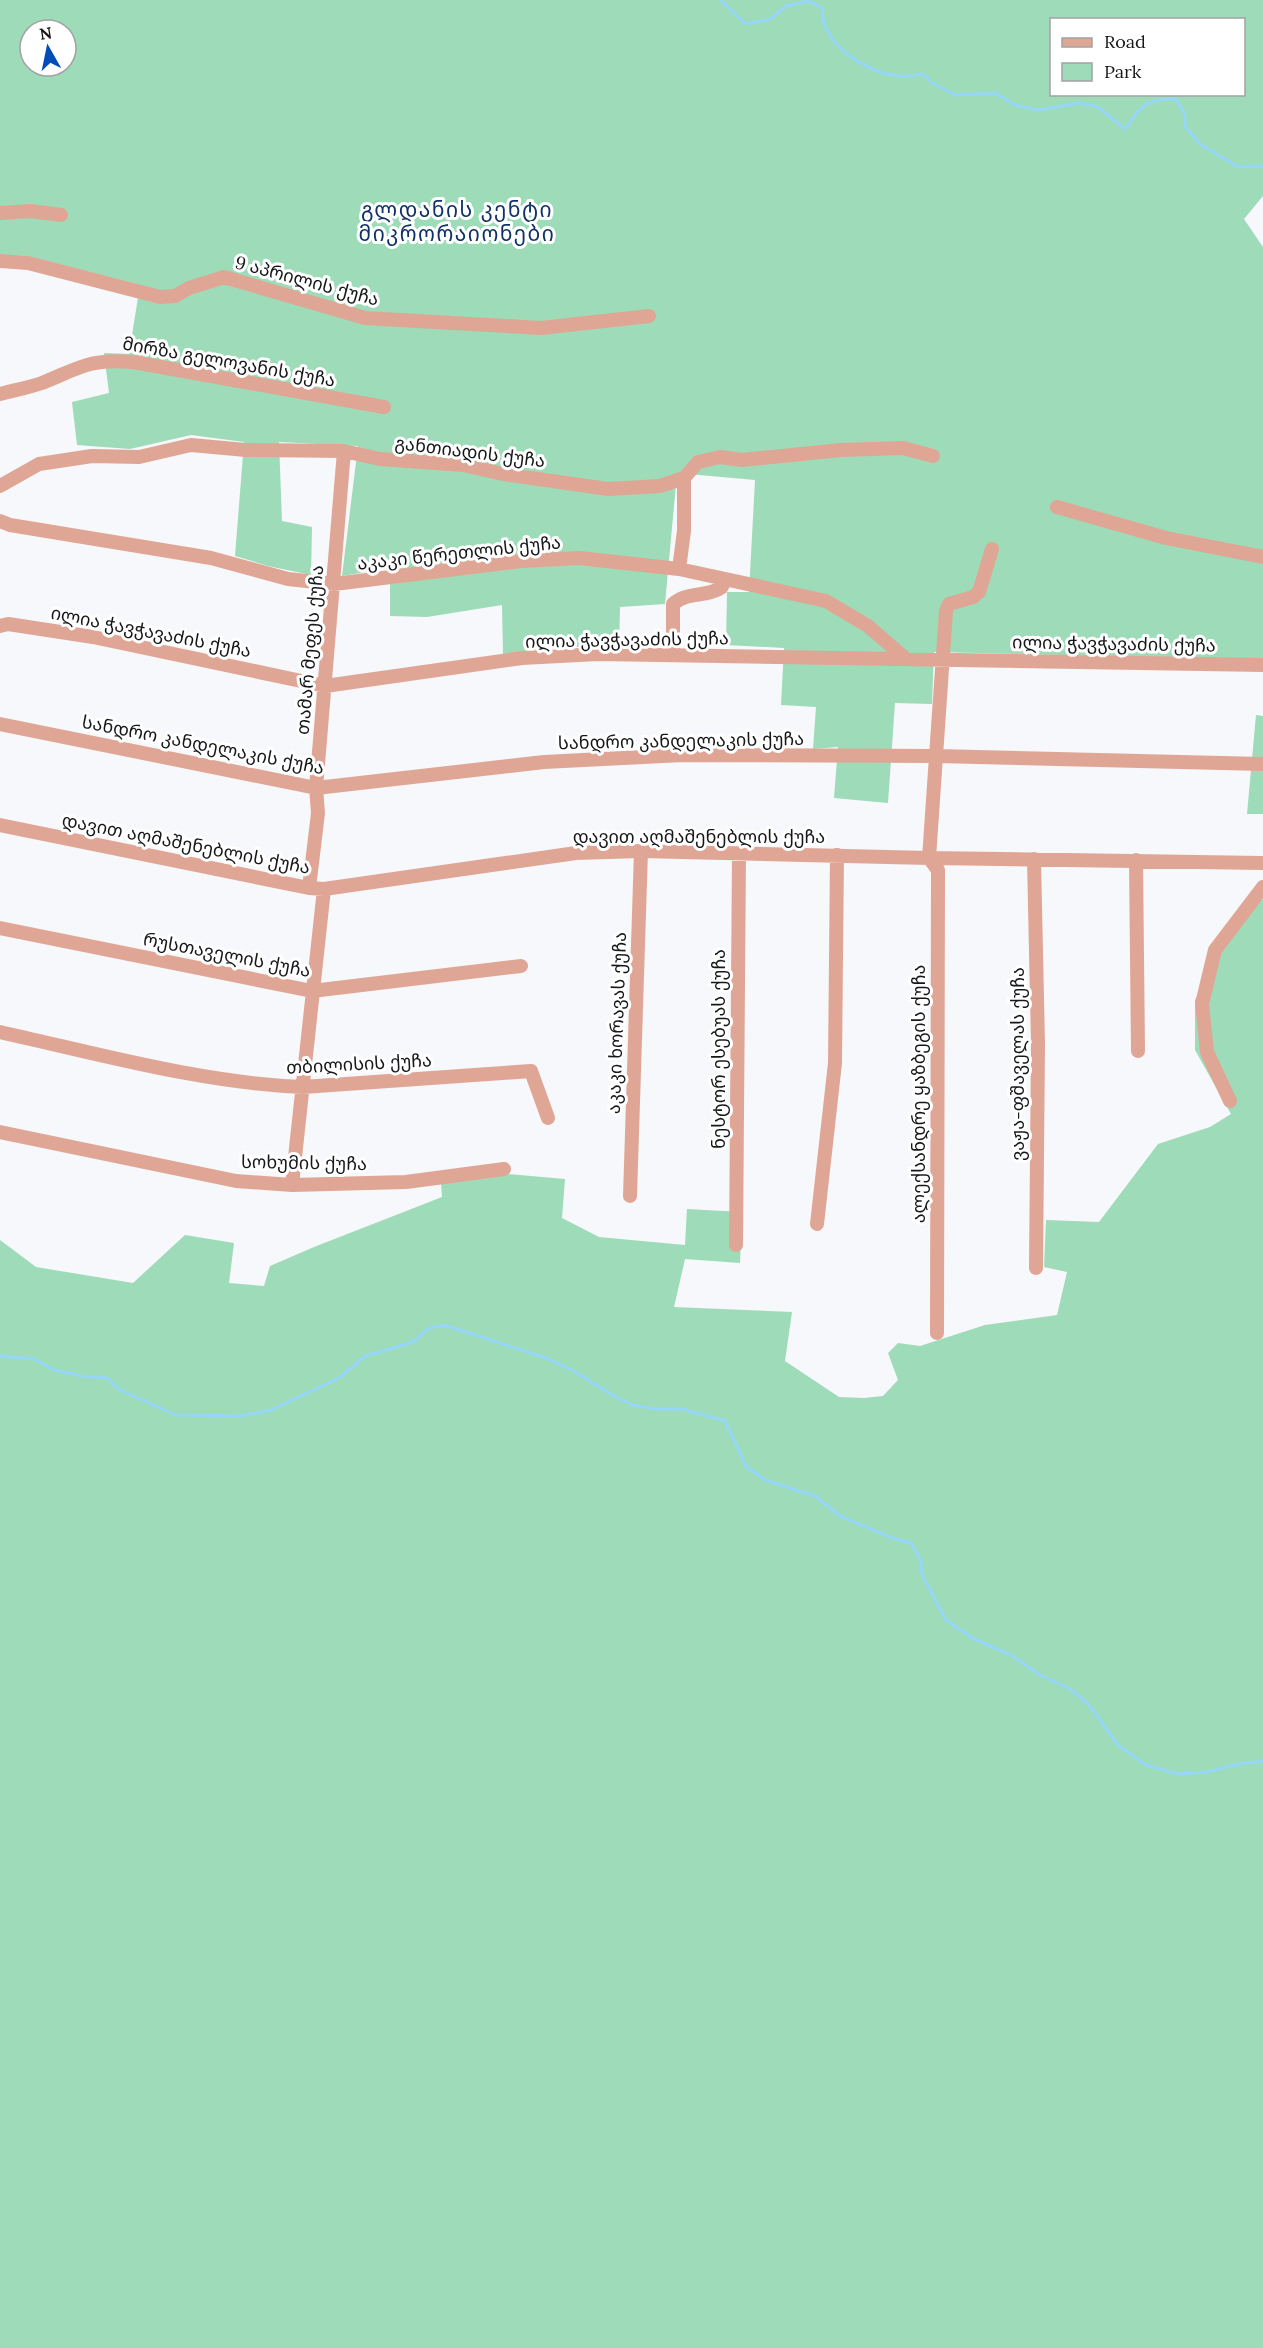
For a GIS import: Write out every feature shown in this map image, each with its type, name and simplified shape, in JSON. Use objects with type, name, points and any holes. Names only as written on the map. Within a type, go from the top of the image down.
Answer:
[{"type":"street","points":[[0,213],[31,211],[61,215]]},
{"type":"street","name":"9 აპრილის ქუჩა","points":[[0,261],[28,263],[160,297],[175,296],[189,288],[224,277],[365,318],[542,328],[649,316]]},
{"type":"street","name":"მირზა გელოვანის ქუჩა","points":[[0,394],[39,384],[79,366],[108,360],[133,362],[384,407]]},
{"type":"street","name":"განთიადის ქუჩა","points":[[0,486],[39,464],[92,456],[139,456],[191,445],[246,450],[344,451],[380,459],[463,465],[503,474],[608,489],[660,486],[684,478],[698,462],[720,457],[742,460],[841,450],[903,448],[933,456]]},
{"type":"street","name":"თამარ მეფეს ქუჩა","points":[[309,888],[318,813],[316,789],[344,451]]},
{"type":"street","points":[[679,569],[684,531],[684,478]]},
{"type":"street","points":[[1057,507],[1166,538],[1263,556]]},
{"type":"street","name":"აკაკი წერეთლის ქუჩა","points":[[0,521],[10,525],[211,558],[288,579],[334,584],[521,561],[579,558],[679,569],[826,601],[868,626],[906,659]]},
{"type":"street","points":[[929,858],[946,611],[950,604],[973,597],[979,592],[992,549]]},
{"type":"street","points":[[673,655],[673,604],[689,595],[717,591],[722,587],[723,579]]},
{"type":"street","name":"ილია ჭავჭავაძის ქუჩა","points":[[0,626],[8,624],[93,637],[325,686],[522,658],[598,654],[1263,665]]},
{"type":"street","name":"სანდრო კანდელაკის ქუჩა","points":[[0,724],[316,789],[544,762],[683,755],[936,756],[1263,764]]},
{"type":"street","name":"დავით აღმაშენებლის ქუჩა","points":[[0,825],[309,888],[324,889],[576,853],[641,851],[1263,863]]},
{"type":"street","name":"აკაკი ხორავას ქუჩა","points":[[630,1196],[641,851]]},
{"type":"street","name":"ნესტორ ესებუას ქუჩა","points":[[736,1245],[739,853]]},
{"type":"street","points":[[817,1224],[836,1063],[837,855]]},
{"type":"street","name":"ალექსანდრე ყაზბეგის ქუჩა","points":[[929,858],[938,870],[937,1333]]},
{"type":"street","name":"ვაჟა-ფშაველას ქუჩა","points":[[1034,859],[1038,1044],[1036,1268]]},
{"type":"street","points":[[1136,860],[1138,1051]]},
{"type":"street","points":[[1230,1101],[1207,1052],[1202,1004],[1215,950],[1263,887]]},
{"type":"street","points":[[292,1185],[324,889]]},
{"type":"street","name":"რუსთაველის ქუჩა","points":[[0,928],[312,991],[521,966]]},
{"type":"street","name":"თბილისის ქუჩა","points":[[0,1032],[215,1079],[303,1088],[531,1071],[548,1118]]},
{"type":"street","name":"სოხუმის ქუჩა","points":[[0,1132],[236,1181],[292,1185],[406,1182],[504,1169]]},
{"type":"green space","points":[[0,0],[1263,0],[1263,196],[1244,219],[1263,247],[1263,660],[934,652],[932,704],[895,703],[888,803],[834,798],[838,747],[813,749],[816,707],[781,705],[784,648],[726,645],[727,592],[749,592],[755,480],[677,473],[665,604],[620,607],[619,647],[566,647],[503,654],[502,605],[427,617],[390,616],[390,568],[342,576],[358,446],[279,442],[282,521],[312,527],[311,575],[235,556],[244,442],[191,435],[130,449],[77,445],[72,402],[109,393],[104,353],[129,354],[140,285],[27,256],[0,255]]},
{"type":"green space","points":[[1256,715],[1263,716],[1263,814],[1247,814]]},
{"type":"green space","points":[[1255,900],[1263,900],[1263,2348],[0,2348],[0,1240],[36,1267],[133,1283],[185,1235],[234,1243],[229,1283],[264,1286],[270,1266],[442,1197],[441,1183],[507,1174],[565,1179],[562,1218],[599,1237],[685,1245],[687,1209],[742,1212],[740,1263],[685,1259],[674,1307],[792,1312],[785,1361],[839,1397],[883,1396],[898,1380],[888,1353],[898,1343],[920,1346],[985,1325],[1057,1315],[1067,1272],[1044,1267],[1046,1220],[1099,1222],[1158,1144],[1210,1127],[1231,1114],[1195,1050],[1195,1000],[1223,945]]},
{"type":"waterway","points":[[720,0],[746,24],[770,19],[786,6],[808,1],[822,8],[824,24],[830,36],[837,45],[856,60],[889,74],[906,76],[923,74],[935,85],[956,95],[995,93],[1015,105],[1038,110],[1079,103],[1098,107],[1125,129],[1145,105],[1158,100],[1176,99],[1185,115],[1185,126],[1200,144],[1238,167],[1263,166]]},
{"type":"waterway","points":[[0,1356],[34,1359],[54,1370],[82,1376],[108,1378],[118,1389],[176,1415],[241,1416],[271,1410],[339,1378],[365,1356],[413,1342],[429,1328],[444,1325],[546,1358],[572,1370],[632,1405],[656,1409],[682,1409],[725,1421],[746,1466],[765,1480],[815,1496],[840,1516],[895,1539],[911,1543],[921,1561],[922,1575],[946,1620],[974,1639],[1011,1655],[1040,1675],[1070,1689],[1088,1704],[1119,1746],[1146,1765],[1177,1774],[1207,1772],[1238,1764],[1263,1761]]},
{"type":"district","name":"გლდანის კენტი მიკრორაიონები","points":[[457,222]]}]
